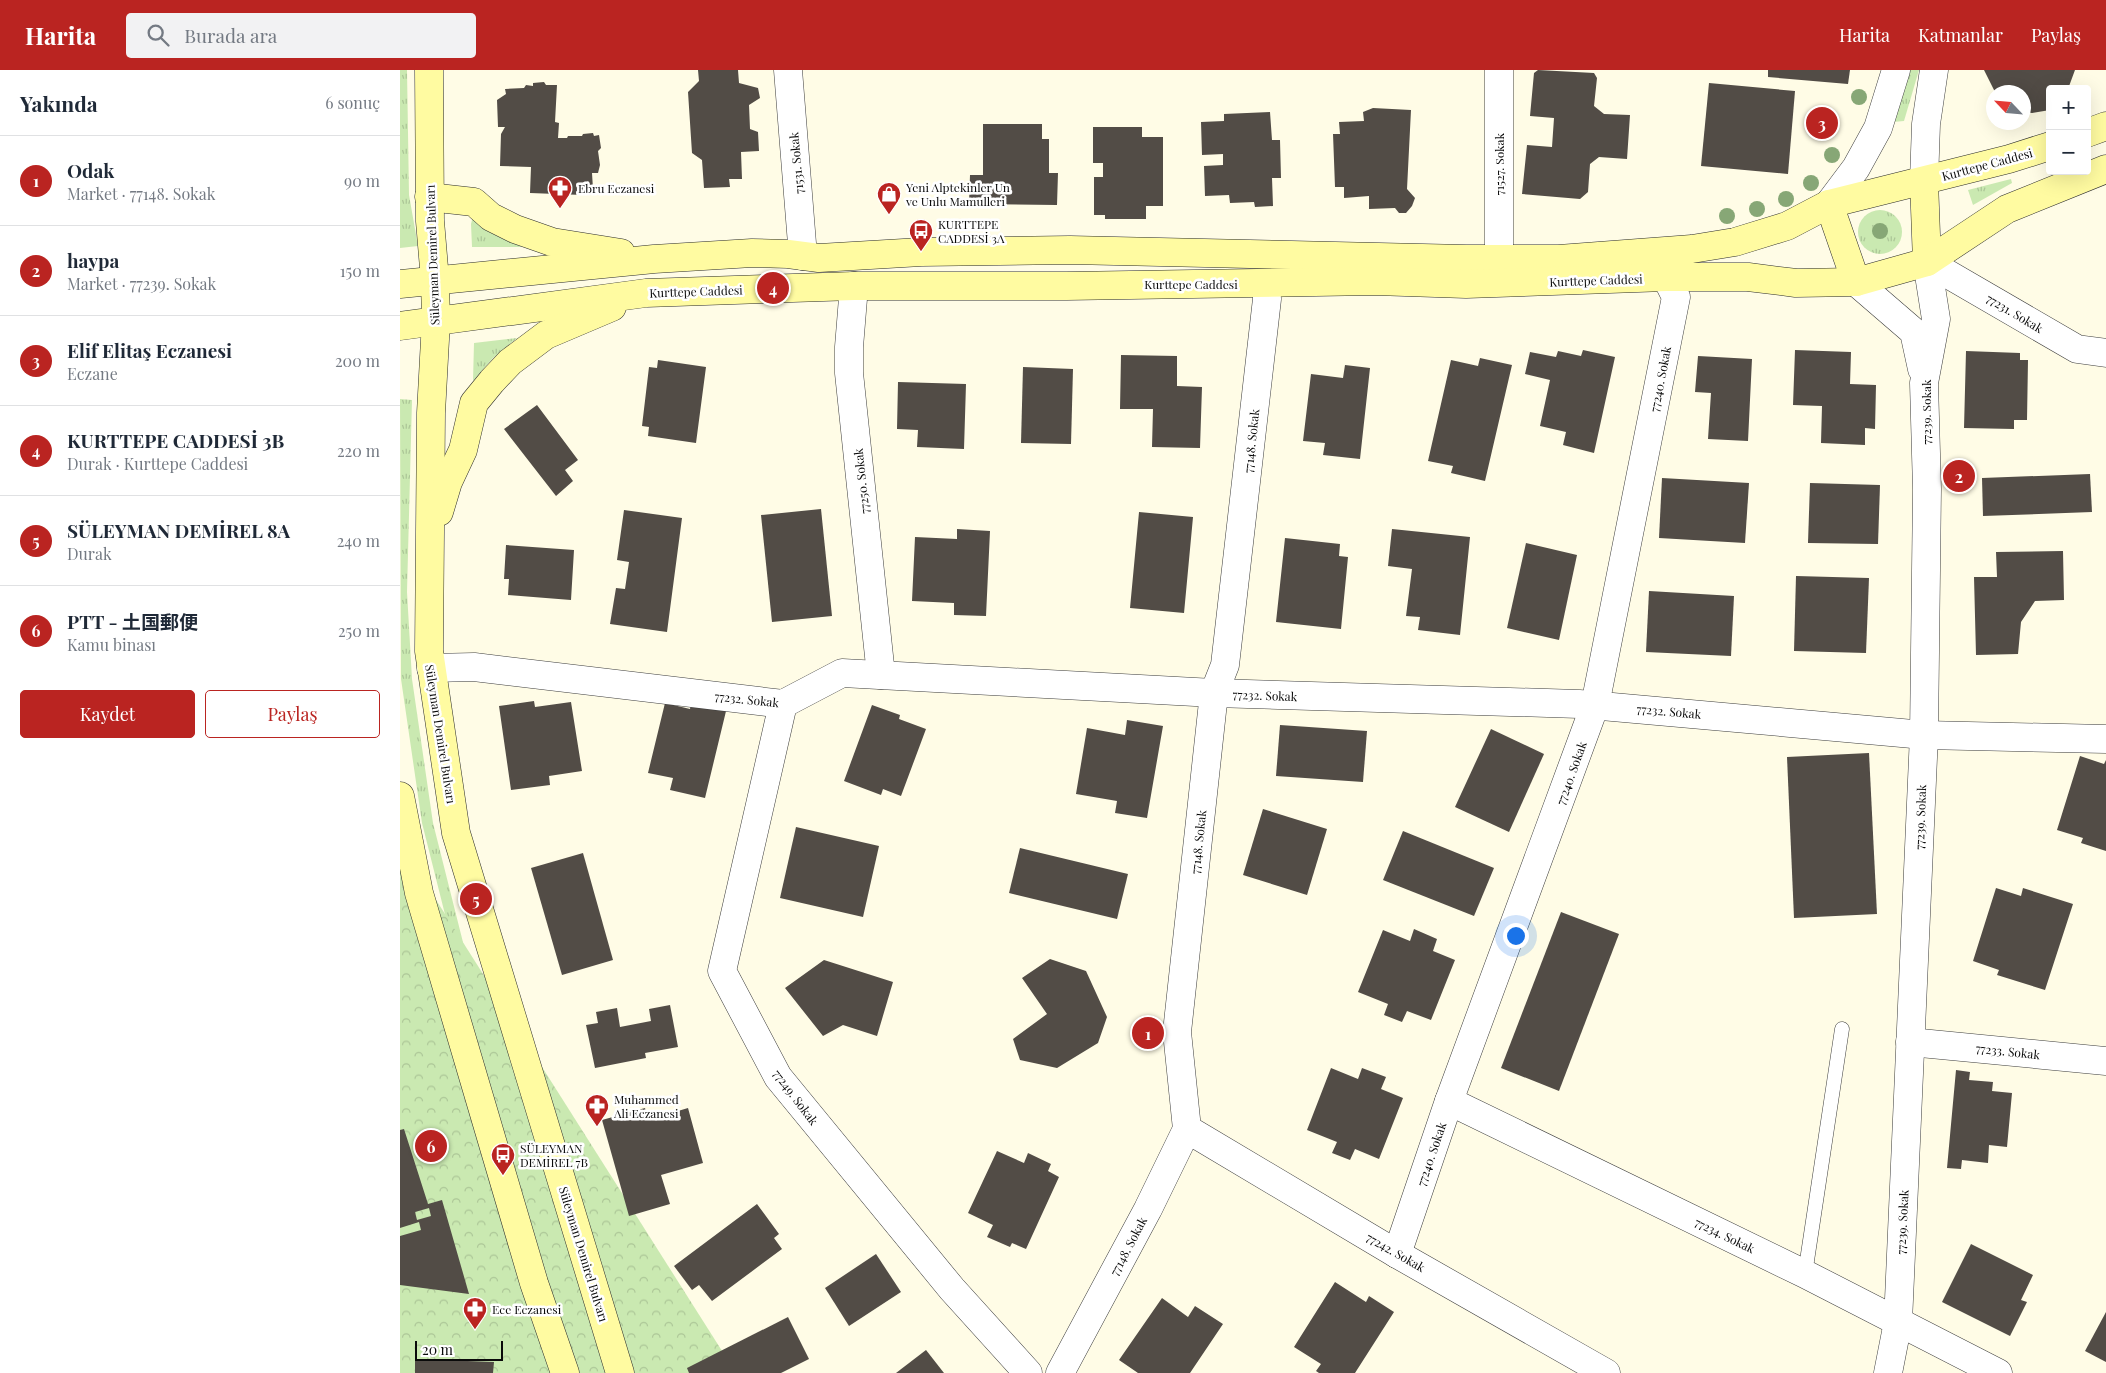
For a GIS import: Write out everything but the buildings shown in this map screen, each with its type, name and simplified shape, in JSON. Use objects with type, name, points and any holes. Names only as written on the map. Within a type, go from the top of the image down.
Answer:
[{"type":"main road","name":"Süleyman Demirel Bulvarı","points":[[429,70],[429,197],[436,280],[436,321],[431,413],[429,651],[456,833],[620,1373]]},
{"type":"main road","points":[[2091,132],[2106,126]]},
{"type":"main road","name":"Kurttepe Caddesi","points":[[1927,262],[1856,282],[1796,283],[1748,277],[1666,277],[1466,284],[1375,282],[1067,286],[854,286],[646,293],[436,321],[401,305],[436,280],[654,259],[752,253],[819,258],[921,252],[1070,250],[1239,256],[1559,259],[1692,249],[1735,242],[1787,226],[1829,204],[2009,159],[2046,147]]},
{"type":"main road","points":[[1927,262],[2007,209],[2106,168]]},
{"type":"main road","points":[[1924,181],[1927,262]]},
{"type":"main road","points":[[429,197],[474,202],[491,217],[515,229],[552,242],[654,259]]},
{"type":"main road","points":[[1829,204],[1856,282]]},
{"type":"main road","points":[[430,544],[448,482],[464,450],[474,403],[492,381],[510,362],[546,335],[646,293]]},
{"type":"main road","points":[[400,796],[407,873],[418,893],[534,1283],[565,1373]]},
{"type":"street","name":"71531. Sokak","points":[[788,70],[803,256]]},
{"type":"street","name":"71527. Sokak","points":[[1499,70],[1499,259]]},
{"type":"street","points":[[1829,204],[1856,168],[1878,128],[1896,70]]},
{"type":"street","points":[[1924,181],[1926,124],[1934,70]]},
{"type":"street","name":"77231. Sokak","points":[[1927,262],[2076,349],[2106,354]]},
{"type":"street","name":"77239. Sokak","points":[[1888,1373],[1898,1322],[1924,734],[1928,489],[1924,383],[1936,319],[1927,262]]},
{"type":"street","name":"77240. Sokak","points":[[1398,1254],[1449,1101],[1595,705],[1676,297],[1666,277]]},
{"type":"street","points":[[1856,282],[1914,332],[1924,383]]},
{"type":"street","name":"77148. Sokak","points":[[1060,1373],[1148,1209],[1187,1129],[1177,1032],[1214,693],[1226,664],[1267,299],[1266,284]]},
{"type":"street","name":"77250. Sokak","points":[[854,286],[849,372],[881,675]]},
{"type":"street","name":"77232. Sokak","points":[[432,668],[474,667],[783,704],[842,674],[881,675],[1214,693],[1595,705],[1924,734],[2106,739]]},
{"type":"street","name":"77249. Sokak","points":[[783,704],[722,971],[778,1077],[952,1290],[1028,1373]]},
{"type":"street","name":"77233. Sokak","points":[[1910,1042],[2106,1061]]},
{"type":"street","name":"77234. Sokak","points":[[1449,1101],[1805,1274],[1998,1373]]},
{"type":"street","name":"77242. Sokak","points":[[1187,1129],[1398,1254],[1606,1373]]},
{"type":"lane","points":[[1805,1274],[1842,1029]]},
{"type":"green space","points":[[400,70],[407,70],[409,195],[418,246],[400,248]]},
{"type":"green space","points":[[1910,70],[1919,70],[1904,121],[1893,122]]},
{"type":"green space","points":[[2011,179],[2012,183],[1973,205],[1968,190]]},
{"type":"green space","points":[[1884,210],[1896,216],[1901,223],[1901,241],[1896,248],[1889,253],[1876,254],[1868,251],[1861,244],[1858,228],[1861,220],[1868,213]]},
{"type":"green space","points":[[473,216],[491,232],[522,247],[472,247],[471,224]]},
{"type":"green space","points":[[517,338],[493,358],[473,381],[474,343]]},
{"type":"green space","points":[[400,399],[412,400],[407,592],[412,679],[433,823],[475,990],[464,990],[422,823],[401,679]]},
{"type":"green space","points":[[400,843],[736,1373],[400,1373]]},
{"type":"place","name":"Elif Elitaş Eczanesi","points":[[1822,123]]},
{"type":"place","name":"Ebru Eczanesi","points":[[560,209]]},
{"type":"place","name":"Yeni Alptekinler Un ve Unlu Mamulleri","points":[[889,215]]},
{"type":"place","name":"KURTTEPE CADDESİ 3A","points":[[921,252]]},
{"type":"place","name":"KURTTEPE CADDESİ 3B","points":[[773,288]]},
{"type":"place","name":"haypa","points":[[1959,476]]},
{"type":"place","name":"SÜLEYMAN DEMİREL 8A","points":[[476,899]]},
{"type":"place","name":"Odak","points":[[1148,1033]]},
{"type":"place","name":"Muhammed Ali Eczanesi","points":[[597,1127]]},
{"type":"place","name":"PTT - 土国郵便","points":[[431,1146]]},
{"type":"place","name":"SÜLEYMAN DEMİREL 7B","points":[[503,1176]]},
{"type":"place","name":"Ece Eczanesi","points":[[475,1330]]}]
